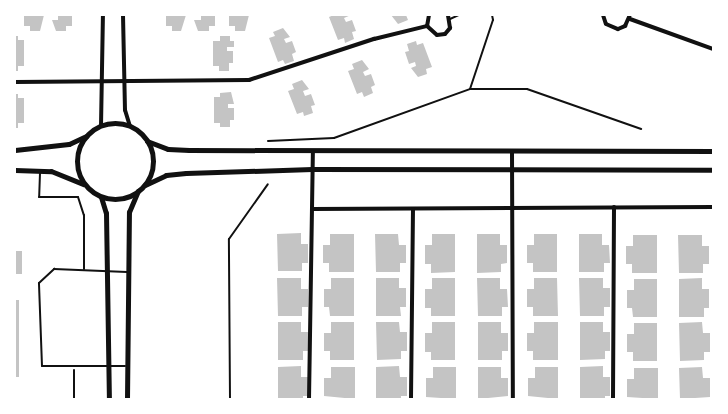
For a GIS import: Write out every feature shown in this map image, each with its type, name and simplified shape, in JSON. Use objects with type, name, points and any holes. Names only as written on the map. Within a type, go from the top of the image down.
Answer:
[{"type":"street","points":[[101,126],[103,15]]},
{"type":"street","points":[[123,15],[125,110],[130,126],[147,141],[168,149],[713,151]]},
{"type":"street","points":[[430,15],[427,26],[430,32],[441,35],[450,28],[449,17]]},
{"type":"street","points":[[603,15],[606,24],[614,28],[622,28],[630,17],[713,49]]},
{"type":"street","points":[[15,82],[249,80],[374,39],[427,26]]},
{"type":"street","points":[[15,150],[69,144],[87,136],[101,126],[130,126]]},
{"type":"street","points":[[85,184],[77,160],[87,136]]},
{"type":"street","points":[[145,185],[153,163],[147,141]]},
{"type":"street","points":[[309,399],[313,151]]},
{"type":"street","points":[[512,151],[513,399]]},
{"type":"street","points":[[15,170],[40,170],[85,184],[101,196],[120,199],[166,176],[186,173],[312,169],[713,170]]},
{"type":"street","points":[[127,399],[127,272],[130,212],[138,191]]},
{"type":"street","points":[[101,196],[106,213],[109,399]]},
{"type":"street","points":[[312,209],[713,207]]},
{"type":"street","points":[[613,399],[614,208]]},
{"type":"street","points":[[411,399],[412,209]]},
{"type":"lane","points":[[449,17],[459,15]]},
{"type":"lane","points":[[40,170],[39,197],[78,197],[84,215],[84,269]]},
{"type":"lane","points":[[127,272],[54,269],[39,282],[42,366],[128,366]]},
{"type":"path","points":[[470,88],[493,20],[492,15]]},
{"type":"path","points":[[268,141],[334,138],[470,88],[527,88],[641,129]]},
{"type":"path","points":[[230,399],[229,239],[268,184]]},
{"type":"path","points":[[74,365],[74,399]]},
{"type":"building","points":[[24,15],[44,15],[40,31],[30,31],[30,26],[24,26]]},
{"type":"building","points":[[58,15],[72,15],[72,26],[66,26],[66,31],[56,31],[52,20],[58,20]]},
{"type":"building","points":[[166,15],[186,15],[181,31],[172,31],[172,26],[166,26]]},
{"type":"building","points":[[201,15],[215,15],[215,26],[209,26],[209,31],[198,31],[194,20],[201,20]]},
{"type":"building","points":[[229,15],[249,15],[245,31],[235,31],[235,26],[229,26]]},
{"type":"building","points":[[334,15],[351,15],[344,18],[346,22],[352,20],[356,31],[352,32],[354,39],[345,43],[344,38],[338,40],[329,17]]},
{"type":"building","points":[[391,15],[406,15],[408,20],[398,24]]},
{"type":"building","points":[[283,28],[290,37],[284,39],[286,43],[292,41],[296,52],[292,54],[294,61],[285,64],[283,60],[278,62],[269,38],[275,36],[273,32]]},
{"type":"building","points":[[15,36],[18,36],[18,40],[24,40],[24,66],[18,66],[18,71],[15,71]]},
{"type":"building","points":[[220,36],[230,36],[230,41],[234,41],[234,47],[227,47],[227,51],[233,51],[233,63],[229,63],[229,71],[219,71],[219,66],[213,66],[213,41],[220,41]]},
{"type":"building","points":[[416,41],[417,45],[423,43],[432,67],[426,69],[427,74],[418,77],[411,68],[416,66],[415,62],[409,64],[405,52],[409,51],[407,44]]},
{"type":"building","points":[[362,60],[369,69],[363,72],[365,76],[371,74],[375,85],[371,87],[373,93],[364,97],[362,92],[357,94],[348,71],[354,69],[352,64]]},
{"type":"building","points":[[302,80],[309,89],[303,91],[305,96],[311,94],[315,105],[311,106],[313,113],[304,116],[303,112],[297,114],[288,91],[294,89],[292,84]]},
{"type":"building","points":[[231,92],[234,104],[228,104],[228,108],[234,108],[234,120],[230,120],[230,127],[220,127],[220,123],[214,123],[214,97],[220,97],[220,93]]},
{"type":"building","points":[[15,94],[18,94],[18,98],[24,98],[24,123],[18,123],[18,128],[15,128]]},
{"type":"building","points":[[301,233],[301,244],[308,244],[308,263],[302,263],[302,271],[278,271],[277,234]]},
{"type":"building","points":[[330,234],[354,234],[354,272],[329,272],[329,263],[323,263],[323,245],[330,245]]},
{"type":"building","points":[[375,234],[398,234],[399,245],[406,245],[406,263],[400,263],[400,272],[376,272]]},
{"type":"building","points":[[432,234],[455,234],[455,272],[431,273],[431,264],[425,264],[425,245],[432,245]]},
{"type":"building","points":[[477,234],[500,234],[500,245],[507,245],[507,263],[501,264],[501,272],[477,273]]},
{"type":"building","points":[[534,234],[557,234],[557,272],[533,272],[533,263],[527,263],[527,245],[534,245]]},
{"type":"building","points":[[579,234],[602,234],[602,245],[609,245],[610,263],[604,263],[604,272],[579,272]]},
{"type":"building","points":[[633,235],[657,235],[657,273],[632,273],[632,264],[626,264],[626,246],[633,246]]},
{"type":"building","points":[[678,235],[702,235],[702,246],[709,246],[709,264],[703,264],[703,273],[679,273]]},
{"type":"building","points":[[15,251],[22,251],[22,274],[15,274]]},
{"type":"building","points":[[277,278],[301,278],[301,289],[308,289],[308,307],[302,307],[302,316],[278,316]]},
{"type":"building","points":[[331,278],[354,278],[354,316],[330,316],[329,307],[324,307],[324,289],[331,289]]},
{"type":"building","points":[[376,278],[399,278],[399,288],[406,288],[406,307],[400,307],[401,316],[376,316]]},
{"type":"building","points":[[432,278],[455,278],[455,316],[431,316],[431,308],[425,308],[425,289],[432,289]]},
{"type":"building","points":[[477,278],[500,278],[500,289],[507,289],[508,307],[502,307],[502,316],[478,316]]},
{"type":"building","points":[[534,278],[557,278],[558,316],[533,316],[533,307],[527,307],[527,289],[534,289]]},
{"type":"building","points":[[579,278],[603,278],[603,288],[610,288],[610,307],[604,307],[604,316],[580,316]]},
{"type":"building","points":[[702,278],[702,289],[709,289],[709,308],[704,308],[704,317],[679,317],[679,279]]},
{"type":"building","points":[[634,279],[657,279],[657,317],[633,317],[632,308],[627,308],[627,290],[634,290]]},
{"type":"building","points":[[15,300],[19,300],[19,377],[15,377]]},
{"type":"building","points":[[278,322],[301,322],[301,332],[308,332],[308,351],[303,351],[303,360],[278,360]]},
{"type":"building","points":[[331,322],[354,322],[354,360],[330,360],[330,351],[324,351],[324,333],[331,333]]},
{"type":"building","points":[[376,322],[399,322],[400,332],[407,332],[407,351],[401,351],[401,359],[377,360]]},
{"type":"building","points":[[432,322],[455,322],[455,360],[431,360],[431,352],[425,352],[425,333],[432,333]]},
{"type":"building","points":[[478,322],[501,322],[501,333],[508,333],[508,351],[502,351],[502,360],[478,360]]},
{"type":"building","points":[[534,322],[558,322],[558,360],[533,360],[533,351],[527,351],[527,333],[534,333]]},
{"type":"building","points":[[580,322],[603,322],[603,332],[610,332],[610,351],[605,351],[605,359],[580,360]]},
{"type":"building","points":[[702,322],[703,333],[710,333],[710,352],[704,352],[704,360],[680,361],[679,323]]},
{"type":"building","points":[[634,323],[657,323],[657,361],[633,361],[633,352],[627,352],[627,334],[634,334]]},
{"type":"building","points":[[301,366],[301,377],[308,377],[308,396],[303,396],[303,399],[278,399],[278,367]]},
{"type":"building","points":[[399,366],[400,377],[407,377],[407,396],[401,396],[401,399],[376,399],[376,367]]},
{"type":"building","points":[[603,366],[603,377],[610,377],[610,396],[605,396],[605,399],[580,399],[580,367]]},
{"type":"building","points":[[331,367],[355,367],[355,399],[324,396],[324,378],[331,378]]},
{"type":"building","points":[[433,367],[456,367],[456,399],[426,397],[426,378],[433,378]]},
{"type":"building","points":[[478,367],[501,367],[501,378],[508,378],[508,396],[478,399]]},
{"type":"building","points":[[535,367],[558,367],[558,399],[528,396],[528,378],[535,378]]},
{"type":"building","points":[[702,367],[703,378],[710,378],[710,397],[680,399],[679,368]]},
{"type":"building","points":[[634,368],[658,368],[658,399],[627,397],[627,379],[634,379]]}]
